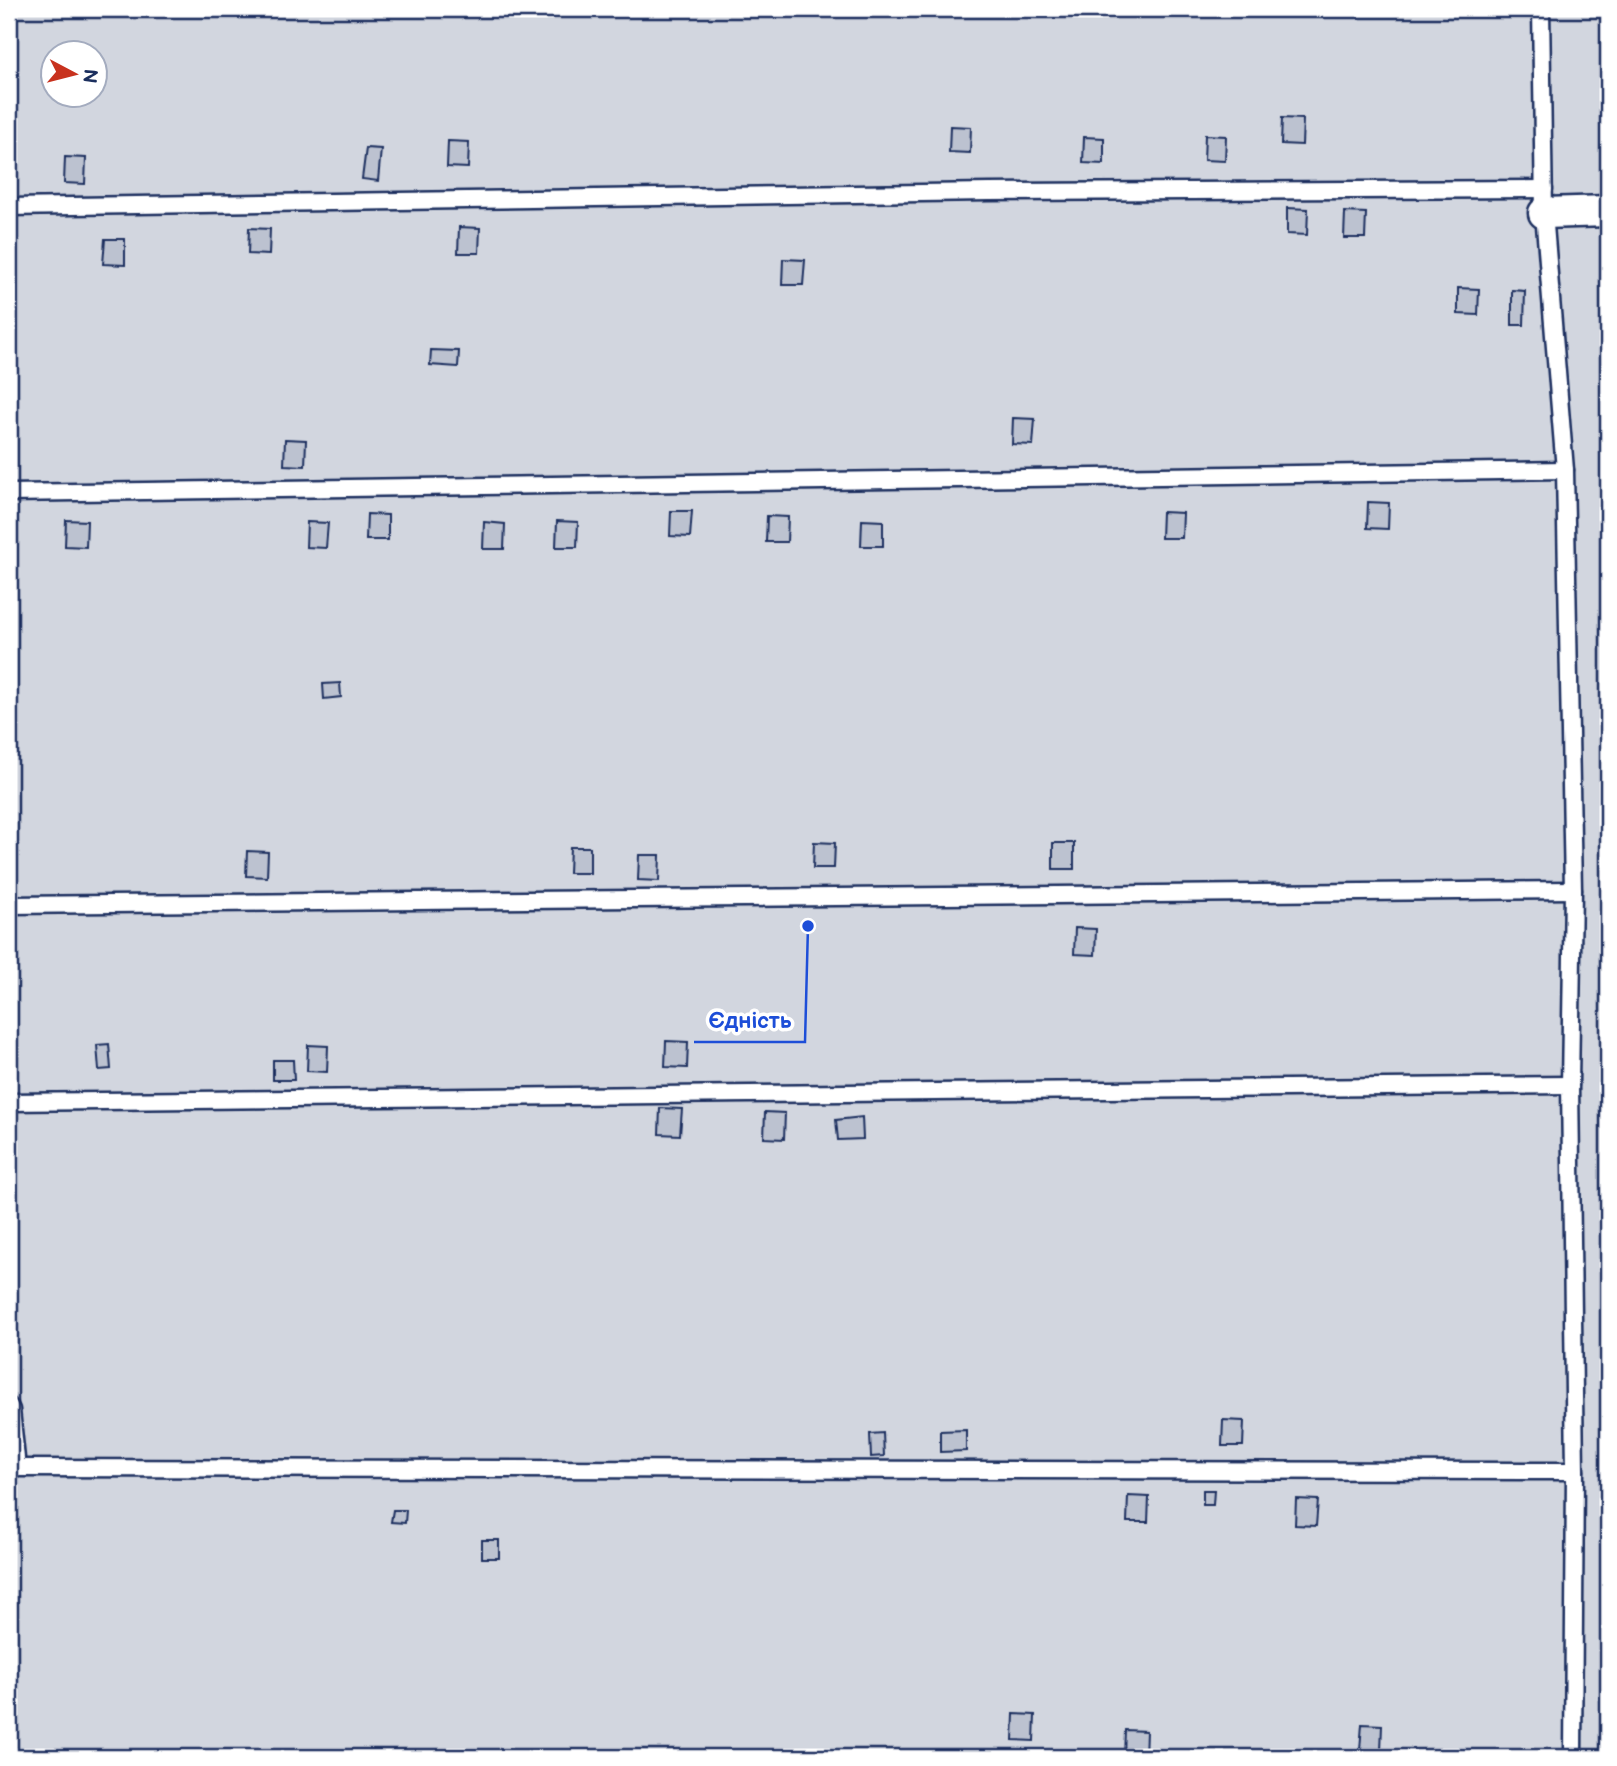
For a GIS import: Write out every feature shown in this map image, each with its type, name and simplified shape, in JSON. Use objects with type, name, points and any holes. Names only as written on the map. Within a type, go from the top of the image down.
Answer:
[{"type":"street","points":[[1544,201],[1608,211]]},
{"type":"lane","points":[[1542,9],[1544,201],[1565,470],[1573,890],[1570,1085],[1575,1471],[1573,1757]]},
{"type":"lane","points":[[9,207],[989,192],[1544,201]]},
{"type":"lane","points":[[9,493],[1565,470]]},
{"type":"lane","points":[[9,905],[1573,890]]},
{"type":"lane","points":[[9,1102],[1570,1085]]},
{"type":"lane","points":[[9,1405],[12,1410],[13,1470],[1575,1471]]},
{"type":"shaded area","points":[[9,9],[1608,9],[1608,1757],[9,1757]]},
{"type":"building","points":[[1282,118],[1303,119],[1302,145],[1281,144]]},
{"type":"building","points":[[950,126],[971,127],[970,153],[949,152]]},
{"type":"building","points":[[1205,135],[1226,136],[1225,161],[1204,160]]},
{"type":"building","points":[[1084,137],[1104,138],[1104,164],[1083,163]]},
{"type":"building","points":[[448,141],[469,142],[468,168],[447,167]]},
{"type":"building","points":[[366,148],[381,149],[378,181],[362,179]]},
{"type":"building","points":[[65,157],[86,158],[85,184],[64,183]]},
{"type":"building","points":[[1287,208],[1308,209],[1307,235],[1287,234]]},
{"type":"building","points":[[1345,212],[1366,213],[1365,238],[1344,238]]},
{"type":"building","points":[[459,227],[480,228],[479,253],[458,253]]},
{"type":"building","points":[[249,228],[270,229],[269,255],[248,254]]},
{"type":"building","points":[[105,239],[125,239],[125,265],[103,264]]},
{"type":"building","points":[[783,259],[805,260],[803,285],[782,285]]},
{"type":"building","points":[[1458,288],[1479,289],[1478,315],[1458,314]]},
{"type":"building","points":[[1512,290],[1525,291],[1524,325],[1512,325]]},
{"type":"building","points":[[431,350],[459,351],[458,367],[430,365]]},
{"type":"building","points":[[1013,418],[1035,419],[1033,445],[1012,444]]},
{"type":"building","points":[[285,439],[306,440],[305,466],[284,465]]},
{"type":"building","points":[[1368,502],[1389,503],[1388,529],[1367,528]]},
{"type":"building","points":[[671,511],[692,511],[690,537],[670,536]]},
{"type":"building","points":[[1162,512],[1183,513],[1182,538],[1161,538]]},
{"type":"building","points":[[367,514],[388,515],[388,540],[366,540]]},
{"type":"building","points":[[767,516],[788,517],[787,542],[766,542]]},
{"type":"building","points":[[66,520],[87,521],[86,547],[65,546]]},
{"type":"building","points":[[862,520],[883,521],[883,546],[861,546]]},
{"type":"building","points":[[557,521],[578,522],[577,547],[556,547]]},
{"type":"building","points":[[307,522],[328,523],[326,548],[306,547]]},
{"type":"building","points":[[484,522],[505,524],[504,549],[483,549]]},
{"type":"building","points":[[340,683],[341,697],[324,699],[323,684]]},
{"type":"building","points":[[814,842],[835,843],[834,868],[813,868]]},
{"type":"building","points":[[1053,843],[1074,843],[1074,869],[1053,869]]},
{"type":"building","points":[[570,847],[590,847],[590,873],[569,873]]},
{"type":"building","points":[[247,851],[268,852],[267,877],[246,876]]},
{"type":"building","points":[[639,855],[660,855],[659,881],[638,880]]},
{"type":"building","points":[[1075,928],[1096,929],[1095,955],[1074,954]]},
{"type":"building","points":[[666,1041],[688,1042],[687,1068],[665,1067]]},
{"type":"building","points":[[109,1044],[111,1069],[99,1070],[97,1045]]},
{"type":"building","points":[[308,1045],[328,1046],[327,1072],[307,1071]]},
{"type":"building","points":[[273,1060],[293,1060],[294,1080],[273,1080]]},
{"type":"building","points":[[660,1108],[682,1109],[680,1135],[659,1134]]},
{"type":"building","points":[[765,1112],[785,1113],[784,1139],[764,1138]]},
{"type":"building","points":[[862,1117],[863,1139],[838,1140],[836,1120]]},
{"type":"building","points":[[1223,1420],[1244,1421],[1243,1446],[1222,1446]]},
{"type":"building","points":[[966,1430],[966,1451],[940,1452],[940,1431]]},
{"type":"building","points":[[883,1433],[884,1456],[871,1457],[870,1434]]},
{"type":"building","points":[[1203,1490],[1214,1490],[1213,1505],[1203,1505]]},
{"type":"building","points":[[1128,1496],[1149,1497],[1148,1522],[1127,1522]]},
{"type":"building","points":[[1296,1499],[1318,1500],[1316,1526],[1295,1525]]},
{"type":"building","points":[[393,1510],[406,1510],[405,1523],[391,1522]]},
{"type":"building","points":[[482,1540],[499,1540],[499,1558],[482,1558]]},
{"type":"building","points":[[1014,1714],[1035,1715],[1034,1741],[1013,1740]]},
{"type":"building","points":[[1362,1724],[1382,1725],[1381,1751],[1360,1750]]},
{"type":"building","points":[[1125,1730],[1146,1731],[1145,1757],[1124,1756]]},
{"type":"place","name":"Єдність","points":[[808,926]]}]
